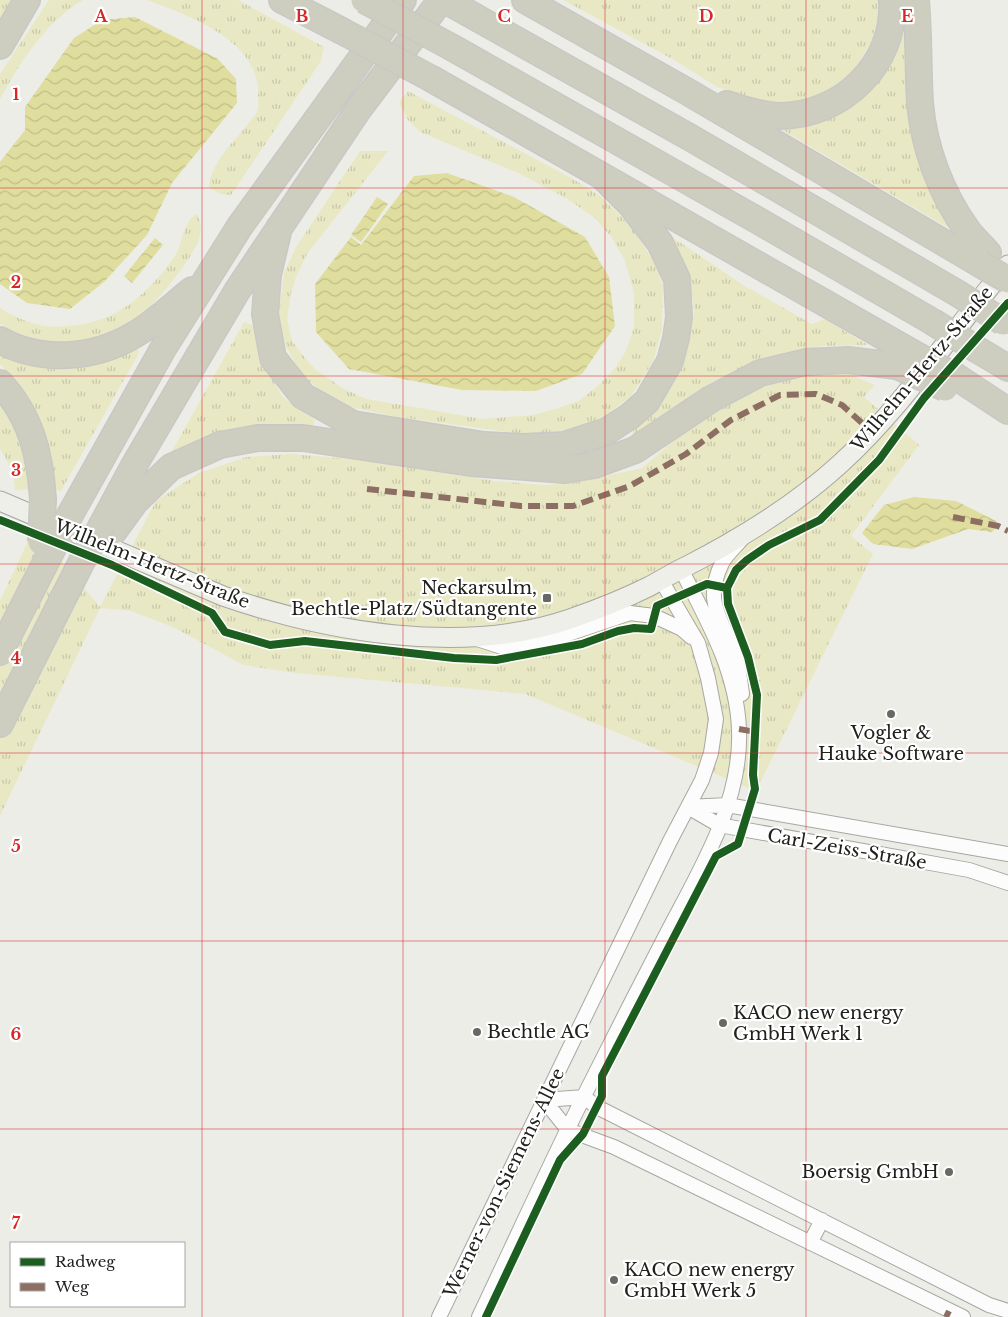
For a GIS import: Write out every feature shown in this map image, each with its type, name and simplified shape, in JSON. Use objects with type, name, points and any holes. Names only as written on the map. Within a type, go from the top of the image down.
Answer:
[{"type":"highway","points":[[0,46],[28,0]]},
{"type":"highway","points":[[282,0],[432,79],[605,179],[903,359],[999,405]]},
{"type":"highway","points":[[364,0],[453,48],[757,220],[1008,368]]},
{"type":"highway","points":[[0,652],[31,588],[47,545],[71,513],[164,347],[240,226],[402,0]]},
{"type":"highway","points":[[0,724],[84,564],[108,528],[190,371],[237,291],[358,110],[443,0],[691,138],[1006,323]]},
{"type":"highway","points":[[525,0],[992,261],[1008,272]]},
{"type":"highway","points":[[688,92],[756,114],[780,116],[800,114],[823,108],[842,98],[860,84],[876,64],[890,26],[892,0]]},
{"type":"highway","points":[[916,0],[920,58],[920,104],[925,138],[935,170],[968,231],[1008,280]]},
{"type":"highway","points":[[279,228],[268,274],[265,314],[273,358],[303,396],[353,424],[484,445],[564,446],[607,432],[647,401],[670,362],[676,338],[679,317],[677,279],[660,243],[631,205],[605,179]]},
{"type":"highway","points":[[0,340],[26,351],[43,354],[70,355],[97,350],[125,340],[146,328],[211,274]]},
{"type":"highway","points":[[108,528],[171,467],[220,445],[258,438],[303,438],[471,463],[564,470],[594,465],[635,450],[711,399],[760,373],[806,362],[903,359]]},
{"type":"highway","points":[[0,383],[17,404],[31,431],[39,462],[47,545]]},
{"type":"main road","name":"Wilhelm-Hertz-Straße","points":[[0,501],[119,551],[174,577],[254,607],[326,625],[376,633],[425,637],[467,636],[508,633],[570,619],[646,588],[716,551],[764,522],[821,481],[841,464],[872,432],[907,392],[992,261]]},
{"type":"street","points":[[739,730],[744,709],[740,678],[732,646],[717,615],[714,602],[715,586],[722,563],[747,532]]},
{"type":"street","points":[[681,569],[716,638],[732,684],[739,730]]},
{"type":"street","name":"Werner-von-Siemens-Allee","points":[[439,1317],[670,841],[702,780],[711,753],[716,719],[708,678],[698,643],[661,580]]},
{"type":"street","points":[[467,636],[502,647],[550,640],[630,613],[654,616],[682,629],[698,643]]},
{"type":"street","name":"Werner-von-Siemens-Allee","points":[[479,1317],[584,1097],[706,857],[727,805],[737,762],[739,730]]},
{"type":"street","name":"Carl-Zeiss-Straße","points":[[688,808],[727,805],[1008,854]]},
{"type":"street","name":"Carl-Zeiss-Straße","points":[[688,808],[719,825],[969,870],[1008,883]]},
{"type":"street","points":[[969,870],[973,849]]},
{"type":"street","points":[[544,1100],[584,1097],[597,1107],[989,1305],[1008,1311]]},
{"type":"street","points":[[544,1100],[568,1130],[614,1146],[962,1317]]},
{"type":"street","points":[[810,1243],[822,1220]]},
{"type":"green space","points":[[0,0],[15,0],[0,25]]},
{"type":"green space","points":[[49,0],[83,0],[57,20],[35,44],[16,71],[0,99],[0,74]]},
{"type":"green space","points":[[147,0],[238,0],[324,47],[321,61],[231,195],[221,194],[209,188],[210,179],[223,154],[256,113],[258,96],[256,77],[248,60],[236,46],[220,33],[183,14]]},
{"type":"green space","points":[[563,0],[878,0],[879,15],[871,42],[853,72],[819,96],[790,104],[766,104],[717,87],[674,60]]},
{"type":"green space","points":[[902,34],[906,34],[914,142],[920,164],[932,194],[953,228],[952,230],[779,128],[802,126],[823,120],[841,113],[857,102],[883,74]]},
{"type":"green space","points":[[408,91],[573,179],[599,195],[628,223],[654,261],[663,285],[662,330],[653,362],[631,396],[601,419],[568,430],[523,434],[398,417],[345,406],[304,378],[286,347],[278,318],[284,273],[296,247],[360,151],[388,151],[307,254],[291,293],[287,319],[292,341],[316,370],[344,389],[367,399],[483,419],[533,415],[580,400],[600,384],[616,367],[626,351],[634,327],[634,293],[625,261],[612,238],[595,218],[566,198],[518,173],[420,132],[408,120],[399,102]]},
{"type":"green space","points":[[196,214],[200,222],[199,239],[173,281],[139,317],[110,335],[83,342],[54,342],[24,336],[0,324],[0,308],[30,322],[53,327],[92,322],[119,311],[138,298],[163,272],[176,254],[186,227]]},
{"type":"green space","points":[[671,236],[743,285],[812,324],[825,319],[868,345],[823,346],[765,359],[712,382],[634,437],[633,429],[663,398],[677,374],[683,361],[694,315],[693,300],[688,281]]},
{"type":"green space","points":[[244,322],[254,326],[258,355],[282,396],[314,419],[313,427],[300,426],[167,460]]},
{"type":"green space","points":[[135,348],[139,350],[138,355],[61,491],[56,490],[45,437],[20,388],[0,364],[0,353],[105,361],[130,353]]},
{"type":"green space","points":[[850,369],[850,373],[875,385],[864,397],[919,445],[851,536],[873,554],[756,791],[525,694],[296,673],[243,665],[175,628],[131,611],[100,608],[0,816],[0,601],[34,528],[100,607],[156,501],[199,473],[246,457],[291,454],[363,460],[495,481],[546,485],[578,482],[642,468],[678,437],[729,400],[766,383],[802,374]]},
{"type":"green space","points":[[0,398],[23,443],[36,489],[15,490],[13,471],[0,449]]},
{"type":"water","points":[[135,17],[218,59],[236,79],[237,103],[172,183],[147,235],[104,282],[70,309],[27,303],[0,284],[0,162],[25,130],[25,107],[74,38],[102,20]]},
{"type":"water","points":[[447,173],[514,197],[585,237],[609,277],[615,326],[582,374],[536,391],[462,390],[349,369],[316,332],[315,284],[351,237],[361,245],[414,176]]},
{"type":"water","points":[[377,197],[388,204],[361,242],[351,235]]},
{"type":"water","points":[[155,238],[163,245],[132,283],[124,276]]},
{"type":"water","points":[[914,497],[956,501],[996,521],[998,526],[992,532],[968,529],[912,549],[873,544],[862,533],[884,505]]},
{"type":"marked path","points":[[367,489],[521,506],[573,506],[630,486],[686,454],[731,420],[780,395],[816,394],[842,405],[872,432]]},
{"type":"marked path","points":[[953,517],[998,526],[1008,531]]},
{"type":"marked path","points":[[739,729],[756,732]]},
{"type":"marked path","points":[[946,1317],[949,1311]]},
{"type":"cycle path","points":[[486,1317],[560,1160],[583,1134],[602,1096],[602,1076],[716,856],[738,844],[755,789],[753,775],[757,695],[748,657],[728,604],[727,588],[736,570],[769,545],[820,520],[879,460],[924,398],[1008,303]]},
{"type":"cycle path","points":[[0,520],[112,565],[212,613],[225,632],[270,645],[305,641],[454,658],[496,660],[582,644],[618,631],[634,628],[651,629],[657,606],[707,584],[727,588]]},
{"type":"place","name":"Neckarsulm, Bechtle-Platz/Südtangente","points":[[547,598]]},
{"type":"place","name":"Vogler & Hauke Software","points":[[891,714]]},
{"type":"place","name":"KACO new energy GmbH Werk 1","points":[[723,1023]]},
{"type":"place","name":"Bechtle AG","points":[[477,1032]]},
{"type":"place","name":"Boersig GmbH","points":[[949,1172]]},
{"type":"place","name":"KACO new energy GmbH Werk 5","points":[[614,1280]]}]
